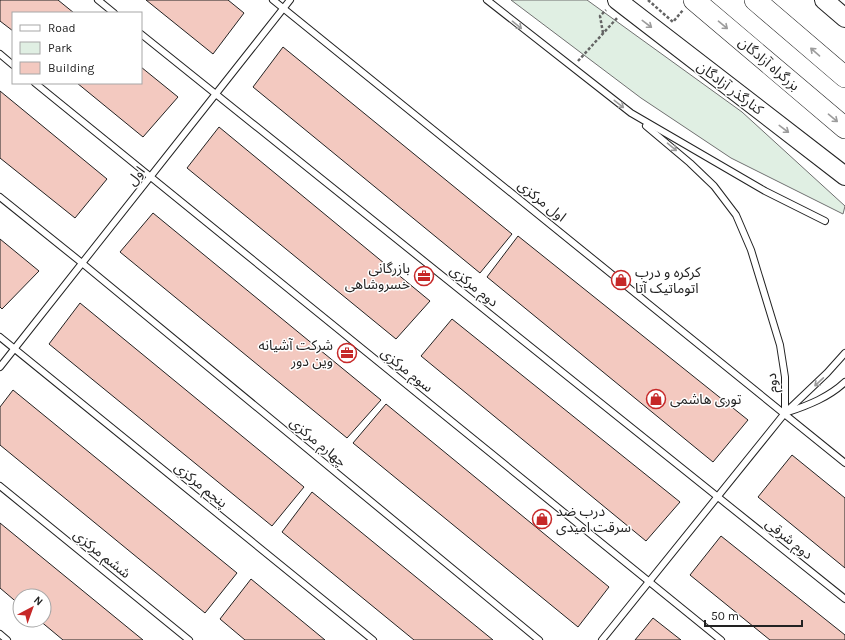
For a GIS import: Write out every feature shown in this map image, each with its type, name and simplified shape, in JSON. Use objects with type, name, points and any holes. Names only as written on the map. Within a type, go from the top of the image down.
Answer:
[{"type":"highway","points":[[756,0],[845,77]]},
{"type":"highway","name":"بزرگراه آزادگان","points":[[690,3],[845,128]]},
{"type":"main road","points":[[824,0],[845,18]]},
{"type":"main road","name":"کنارگذر آزادگان","points":[[621,4],[845,176]]},
{"type":"lane","points":[[98,0],[113,12]]},
{"type":"lane","name":"اول مرکزی","points":[[273,0],[845,463]]},
{"type":"lane","name":"اول","points":[[0,367],[290,0]]},
{"type":"lane","points":[[486,0],[631,113],[765,191],[825,221]]},
{"type":"lane","name":"دوم مرکزی","points":[[142,35],[717,497]]},
{"type":"lane","points":[[0,54],[12,64]]},
{"type":"lane","name":"سوم مرکزی","points":[[36,84],[721,640]]},
{"type":"lane","name":"دوم","points":[[602,640],[785,413],[786,377],[780,345],[751,250],[736,215],[714,186],[690,163],[631,113]]},
{"type":"lane","points":[[822,159],[845,181]]},
{"type":"lane","name":"چهارم مرکزی","points":[[0,197],[539,640]]},
{"type":"lane","name":"پنجم مرکزی","points":[[0,337],[373,640]]},
{"type":"lane","points":[[785,413],[827,373],[845,353]]},
{"type":"lane","points":[[785,413],[811,404],[838,389],[845,382]]},
{"type":"lane","name":"ششم مرکزی","points":[[0,486],[189,640]]},
{"type":"lane","name":"دوم شرقی","points":[[717,497],[845,599]]},
{"type":"lane","points":[[0,634],[7,640]]},
{"type":"path","points":[[648,0],[673,22],[690,3]]},
{"type":"path","points":[[572,68],[603,33],[621,4]]},
{"type":"path","points":[[600,16],[603,33]]},
{"type":"green space","points":[[511,0],[587,0],[742,112],[845,206],[843,214],[731,158],[641,98]]},
{"type":"building","points":[[0,0],[58,0],[73,12],[12,12],[12,30],[0,21]]},
{"type":"building","points":[[146,0],[228,0],[244,13],[213,54]]},
{"type":"building","points":[[283,47],[512,234],[480,273],[253,87]]},
{"type":"building","points":[[142,68],[178,97],[143,137],[78,84],[142,84]]},
{"type":"building","points":[[0,91],[107,179],[75,218],[0,158]]},
{"type":"building","points":[[219,127],[430,301],[396,339],[187,168]]},
{"type":"building","points":[[153,213],[381,400],[347,438],[120,252]]},
{"type":"building","points":[[518,236],[748,420],[713,462],[487,277]]},
{"type":"building","points":[[0,239],[39,271],[2,309],[0,307]]},
{"type":"building","points":[[80,303],[304,487],[272,526],[49,344]]},
{"type":"building","points":[[452,319],[680,502],[646,541],[421,356]]},
{"type":"building","points":[[13,390],[237,573],[205,613],[0,445],[0,407]]},
{"type":"building","points":[[386,404],[609,587],[578,627],[353,443]]},
{"type":"building","points":[[792,455],[845,498],[845,568],[758,497]]},
{"type":"building","points":[[312,492],[493,640],[414,640],[282,532]]},
{"type":"building","points":[[0,523],[143,640],[63,640],[49,628],[52,628],[52,588],[12,588],[12,598],[0,588]]},
{"type":"building","points":[[721,536],[845,635],[845,640],[770,640],[690,575]]},
{"type":"building","points":[[251,579],[325,640],[245,640],[220,619]]},
{"type":"building","points":[[653,618],[681,640],[635,640]]},
{"type":"place","name":"بازرگانی خسروشاهی","points":[[424,276]]},
{"type":"place","name":"کرکره و درب اتوماتیک آتا","points":[[621,280]]},
{"type":"place","name":"شرکت آشیانه وین دور","points":[[347,353]]},
{"type":"place","name":"توری هاشمی","points":[[656,399]]},
{"type":"place","name":"درب ضد سرقت امیدی","points":[[542,519]]}]
